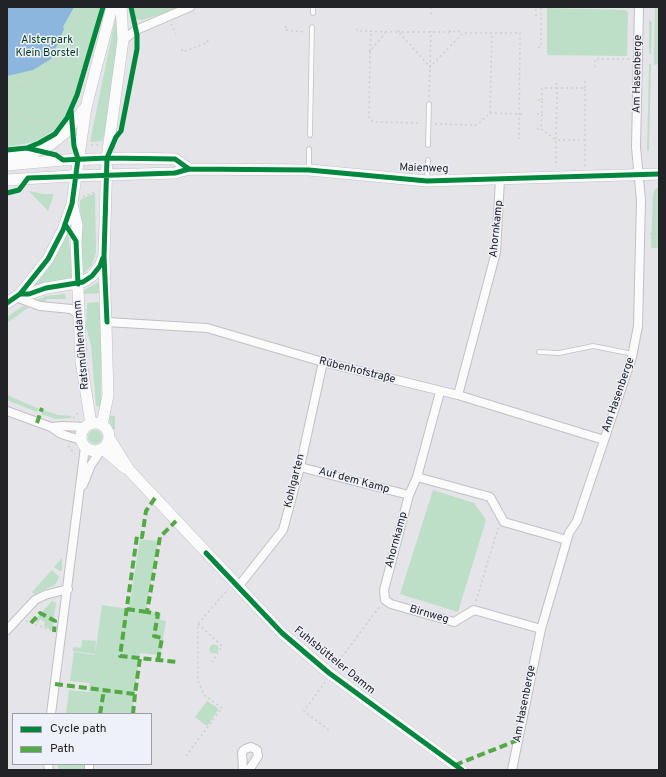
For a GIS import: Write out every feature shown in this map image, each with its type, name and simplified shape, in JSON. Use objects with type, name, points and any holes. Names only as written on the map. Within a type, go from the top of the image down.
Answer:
[{"type":"street","name":"Ratsmühlendamm","points":[[93,426],[83,380],[78,314],[76,175],[86,106],[112,7]]},
{"type":"street","name":"Ratsmühlendamm","points":[[51,713],[80,491],[83,443],[82,431],[93,426],[108,395],[104,256],[106,175],[123,40],[121,7]]},
{"type":"street","points":[[123,40],[136,30],[190,7]]},
{"type":"street","name":"Am Hasenberge","points":[[512,770],[541,629],[567,540],[577,521],[633,354],[638,326],[641,200],[636,147],[639,7]]},
{"type":"street","points":[[7,157],[27,155],[50,146],[66,132],[86,106]]},
{"type":"street","points":[[7,165],[78,159],[175,159],[189,169]]},
{"type":"street","name":"Maienweg","points":[[7,180],[76,175],[175,173],[189,169],[309,170],[427,181],[659,174]]},
{"type":"street","name":"Ahornkamp","points":[[458,395],[496,252],[500,179]]},
{"type":"street","points":[[14,298],[39,271],[55,247],[76,201]]},
{"type":"street","points":[[14,298],[46,288],[78,284],[92,276],[100,266],[104,256]]},
{"type":"street","points":[[14,298],[40,306],[71,309],[78,314]]},
{"type":"street","name":"Rübenhofstraße","points":[[107,322],[206,328],[323,362],[440,392],[458,395],[604,440]]},
{"type":"street","name":"Kohlgarten","points":[[236,584],[278,538],[282,530],[300,467],[323,362]]},
{"type":"street","name":"Ahornkamp","points":[[385,600],[384,590],[409,495],[417,478],[440,392]]},
{"type":"street","points":[[7,411],[51,427],[61,434],[83,443],[92,451],[102,450]]},
{"type":"street","name":"Ratsmühlendamm","points":[[80,491],[91,465],[109,438],[107,431],[93,426]]},
{"type":"street","points":[[51,427],[93,426]]},
{"type":"street","name":"Fuhlsbütteler Damm","points":[[109,438],[129,470],[282,633],[330,674],[462,770]]},
{"type":"street","name":"Fuhlsbütteler Damm","points":[[102,450],[124,468],[129,470]]},
{"type":"street","name":"Auf dem Kamp","points":[[300,467],[409,495]]},
{"type":"street","points":[[417,478],[490,497],[504,522],[567,540]]},
{"type":"street","points":[[7,630],[35,600],[40,597],[68,589]]},
{"type":"street","name":"Birnweg","points":[[385,600],[391,604],[454,622],[474,610]]},
{"type":"street","points":[[474,610],[541,629]]},
{"type":"street","points":[[243,770],[242,752],[251,747],[257,750],[258,756],[249,770]]},
{"type":"lane","points":[[313,7],[313,13]]},
{"type":"lane","points":[[310,135],[312,27]]},
{"type":"lane","points":[[428,145],[429,104]]},
{"type":"lane","points":[[309,149],[309,170]]},
{"type":"lane","points":[[427,181],[428,160]]},
{"type":"lane","points":[[539,352],[559,352],[592,346],[633,354]]},
{"type":"path","points":[[7,90],[28,85],[49,70],[56,61],[83,7]]},
{"type":"path","points":[[431,7],[431,14]]},
{"type":"path","points":[[536,7],[536,16]]},
{"type":"path","points":[[538,47],[541,47],[541,7]]},
{"type":"path","points":[[168,16],[176,34]]},
{"type":"path","points":[[286,26],[286,30],[312,32]]},
{"type":"path","points":[[357,29],[357,31],[371,32],[450,31],[520,33],[519,139]]},
{"type":"path","points":[[399,31],[430,67]]},
{"type":"path","points":[[429,104],[431,31]]},
{"type":"path","points":[[371,32],[368,117],[374,122],[477,125],[490,113],[522,114]]},
{"type":"path","points":[[370,52],[386,32]]},
{"type":"path","points":[[430,67],[463,32]]},
{"type":"path","points":[[490,113],[492,33]]},
{"type":"path","points":[[182,49],[183,52],[192,47],[208,42],[206,39]]},
{"type":"path","points":[[595,67],[595,59],[638,59]]},
{"type":"path","points":[[556,80],[556,177]]},
{"type":"path","points":[[585,81],[585,176]]},
{"type":"path","points":[[541,129],[542,88],[585,88]]},
{"type":"path","points":[[7,111],[49,125],[53,127],[55,134]]},
{"type":"path","points":[[537,114],[542,114]]},
{"type":"path","points":[[537,129],[541,129],[556,140],[585,140]]},
{"type":"path","points":[[90,145],[101,145]]},
{"type":"path","points":[[76,201],[96,191]]},
{"type":"path","points":[[474,610],[501,516]]},
{"type":"path","points":[[186,756],[222,708],[204,695],[198,682],[198,624],[236,584]]},
{"type":"path","points":[[330,731],[304,711],[385,600]]},
{"type":"path","points":[[18,618],[62,635]]},
{"type":"path","points":[[198,624],[222,646],[212,662]]},
{"type":"green space","name":"Alsterpark Klein Borstel","points":[[7,7],[100,7],[98,18],[70,108],[63,120],[53,131],[34,142],[7,147]]},
{"type":"green space","points":[[133,7],[185,7],[142,20],[136,19]]},
{"type":"green space","points":[[655,7],[659,7],[659,64],[654,65]]},
{"type":"green space","points":[[547,8],[625,10],[628,12],[627,56],[547,55]]},
{"type":"green space","points":[[117,10],[118,41],[104,136],[102,141],[90,142]]},
{"type":"green space","points":[[649,20],[652,22],[651,54],[649,54]]},
{"type":"green space","points":[[649,64],[651,64],[649,151],[647,151]]},
{"type":"green space","points":[[659,187],[659,248],[651,248],[653,196],[655,189]]},
{"type":"green space","points":[[29,191],[43,194],[54,194],[48,211]]},
{"type":"green space","points":[[95,193],[96,252],[92,265],[82,275],[80,200]]},
{"type":"green space","points":[[68,232],[73,280],[26,290]]},
{"type":"green space","points":[[98,282],[100,284],[100,293],[83,294],[83,291]]},
{"type":"green space","points":[[65,294],[66,299],[47,299],[43,304],[36,300],[46,296]]},
{"type":"green space","points":[[99,302],[101,328],[101,407],[96,406],[91,345],[86,327],[87,303]]},
{"type":"green space","points":[[23,306],[29,307],[7,323],[7,317]]},
{"type":"green space","points":[[7,395],[39,409],[37,412],[7,400]]},
{"type":"green space","points":[[43,410],[58,415],[72,416],[70,418],[56,419],[41,414]]},
{"type":"green space","points":[[108,415],[115,416],[115,429],[113,430],[110,422]]},
{"type":"green space","points":[[92,430],[98,430],[102,434],[102,440],[98,444],[92,444],[88,440],[88,434]]},
{"type":"green space","points":[[433,490],[474,503],[486,520],[458,612],[400,594]]},
{"type":"green space","points":[[140,539],[158,541],[146,611],[161,613],[160,620],[166,621],[160,655],[140,653],[132,713],[66,713],[69,690],[89,692],[90,683],[70,681],[74,652],[95,655],[102,605],[129,609]]},
{"type":"green space","points":[[62,558],[62,571],[60,571],[54,567]]},
{"type":"green space","points":[[52,570],[59,577],[55,585],[34,594],[32,592]]},
{"type":"green space","points":[[52,601],[56,603],[52,630],[44,626],[45,622],[40,619],[38,623],[34,621]]},
{"type":"green space","points":[[82,640],[96,641],[95,654],[73,651],[73,647],[81,648]]},
{"type":"green space","points":[[214,644],[219,649],[214,654],[209,649]]},
{"type":"green space","points":[[207,701],[219,709],[207,726],[195,717]]},
{"type":"green space","points":[[58,765],[85,765],[86,770],[58,770]]},
{"type":"water","points":[[7,7],[74,7],[63,27],[64,29],[51,59],[33,70],[7,76]]},
{"type":"marked path","points":[[37,423],[42,408]]},
{"type":"marked path","points":[[155,498],[146,511],[142,537],[137,536],[120,656],[178,662]]},
{"type":"marked path","points":[[158,660],[162,638],[154,636],[158,614],[147,612],[160,537],[176,521]]},
{"type":"marked path","points":[[127,609],[147,612]]},
{"type":"marked path","points":[[31,623],[40,613],[55,621],[54,632]]},
{"type":"marked path","points":[[55,684],[135,694],[140,658]]},
{"type":"marked path","points":[[100,713],[104,690]]},
{"type":"marked path","points":[[133,713],[135,694]]},
{"type":"marked path","points":[[455,765],[518,740]]},
{"type":"cycle path","points":[[7,150],[27,148],[39,143],[55,134],[67,118],[77,95],[103,7]]},
{"type":"cycle path","points":[[107,322],[104,256],[107,158],[116,137],[121,131],[137,49],[137,35],[131,7]]},
{"type":"cycle path","points":[[7,303],[20,294],[48,259],[63,230],[72,204],[78,159],[74,146],[71,110]]},
{"type":"cycle path","points":[[27,148],[56,155],[63,160],[107,158],[175,159],[189,169]]},
{"type":"cycle path","points":[[7,193],[19,190],[28,178],[175,173],[189,169],[309,170],[427,181],[659,174]]},
{"type":"cycle path","points":[[65,224],[76,241],[78,284]]},
{"type":"cycle path","points":[[20,294],[29,294],[46,288],[83,282],[92,276],[100,266],[103,258]]},
{"type":"cycle path","points":[[206,553],[282,633],[329,673],[462,770]]}]
